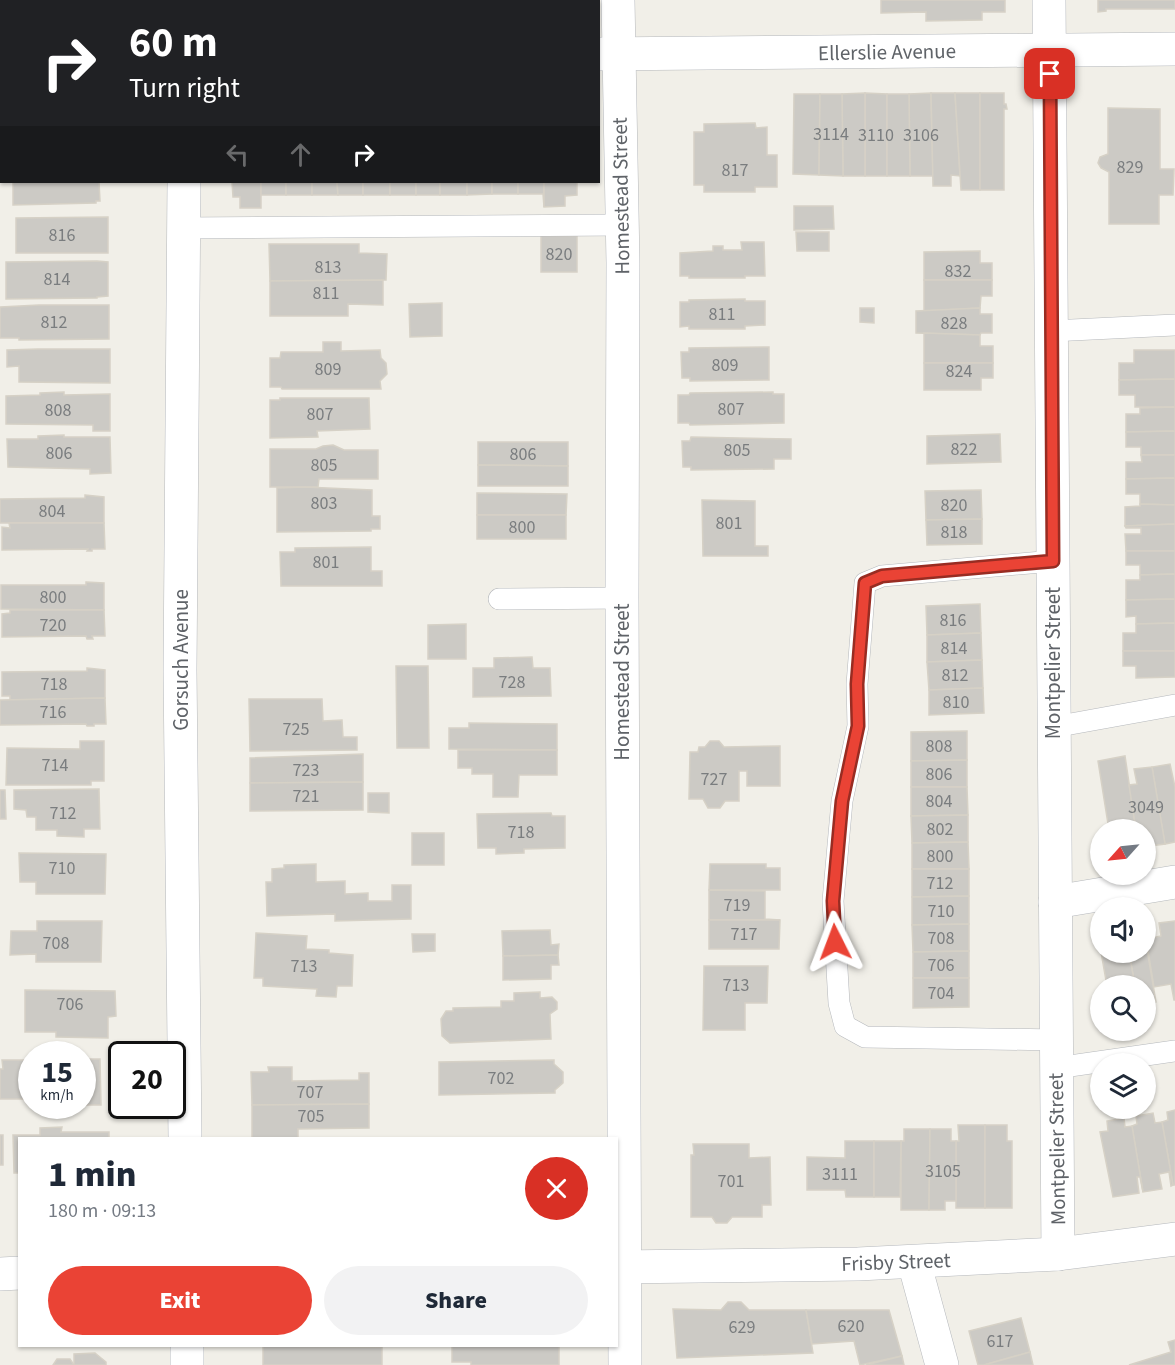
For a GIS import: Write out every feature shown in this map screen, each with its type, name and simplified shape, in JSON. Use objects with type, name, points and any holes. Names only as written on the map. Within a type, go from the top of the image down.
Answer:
[{"type":"street","name":"Homestead Street","points":[[618,0],[609,54],[622,225],[620,1267],[625,1365]]},
{"type":"street","name":"Montpelier Street","points":[[1049,0],[1058,1254]]},
{"type":"street","name":"Ellerslie Avenue","points":[[609,54],[1175,49]]},
{"type":"street","name":"Gorsuch Avenue","points":[[184,183],[180,670],[185,1137]]},
{"type":"street","points":[[1055,902],[1175,882]]},
{"type":"street","name":"Frisby Street","points":[[620,1267],[914,1262],[1058,1254],[1175,1239]]},
{"type":"street","points":[[914,1262],[942,1365]]},
{"type":"street","points":[[0,1274],[18,1273]]},
{"type":"street","points":[[187,1347],[187,1365]]},
{"type":"lane","points":[[183,228],[622,225]]},
{"type":"lane","points":[[1051,332],[1175,325]]},
{"type":"lane","points":[[1053,561],[882,576],[865,583],[857,684],[858,726],[842,801],[833,901],[839,1003],[845,1026],[865,1037],[1056,1054],[1175,1051]]},
{"type":"lane","points":[[499,599],[622,598]]},
{"type":"lane","points":[[1054,727],[1175,705]]},
{"type":"building","points":[[881,0],[1005,0],[1005,12],[982,12],[982,20],[926,21],[926,12],[881,13]]},
{"type":"building","points":[[1098,0],[1175,0],[1175,9],[1106,9],[1106,11],[1098,12]]},
{"type":"building","points":[[865,93],[887,94],[887,176],[865,176]]},
{"type":"building","points":[[865,93],[865,176],[843,176],[842,94]]},
{"type":"building","points":[[931,93],[933,176],[910,176],[909,94]]},
{"type":"building","points":[[931,93],[955,93],[960,176],[951,175],[951,186],[933,186]]},
{"type":"building","points":[[955,93],[980,93],[980,190],[961,190]]},
{"type":"building","points":[[980,93],[1004,93],[1004,104],[1007,109],[1004,109],[1004,190],[980,190]]},
{"type":"building","points":[[794,94],[820,94],[819,175],[793,174]]},
{"type":"building","points":[[820,94],[842,94],[843,176],[819,175]]},
{"type":"building","points":[[887,94],[909,94],[910,176],[887,176]]},
{"type":"building","points":[[1108,108],[1160,109],[1160,169],[1174,169],[1173,195],[1159,195],[1159,224],[1109,224],[1109,172],[1101,168],[1098,163],[1100,157],[1108,154]]},
{"type":"building","points":[[755,123],[756,128],[767,127],[767,155],[777,155],[777,187],[755,187],[755,192],[704,192],[704,185],[694,185],[694,132],[704,132],[704,124]]},
{"type":"building","points":[[13,183],[99,183],[100,201],[96,203],[13,205]]},
{"type":"building","points":[[232,183],[261,183],[261,208],[240,208],[240,197],[233,197]]},
{"type":"building","points":[[261,183],[286,183],[286,195],[261,195]]},
{"type":"building","points":[[286,183],[312,183],[312,195],[286,195]]},
{"type":"building","points":[[312,183],[337,183],[338,195],[312,195]]},
{"type":"building","points":[[337,183],[363,183],[363,195],[338,195]]},
{"type":"building","points":[[363,183],[390,183],[390,195],[363,195]]},
{"type":"building","points":[[390,183],[416,183],[416,195],[390,195]]},
{"type":"building","points":[[416,183],[440,183],[440,195],[416,195]]},
{"type":"building","points":[[440,183],[467,183],[467,195],[440,195]]},
{"type":"building","points":[[467,183],[492,183],[492,194],[467,195]]},
{"type":"building","points":[[492,183],[518,183],[518,194],[492,194]]},
{"type":"building","points":[[518,183],[544,183],[544,207],[543,194],[518,194]]},
{"type":"building","points":[[544,183],[577,183],[577,195],[565,196],[565,206],[544,207]]},
{"type":"building","points":[[794,206],[833,206],[834,229],[794,230]]},
{"type":"building","points":[[108,217],[108,253],[16,253],[16,218]]},
{"type":"building","points":[[796,232],[829,232],[829,251],[797,251]]},
{"type":"building","points":[[541,236],[577,236],[577,272],[541,272]]},
{"type":"building","points":[[741,242],[764,242],[765,276],[689,278],[689,276],[680,276],[680,253],[713,251],[713,246],[723,246],[723,250],[742,250]]},
{"type":"building","points":[[269,244],[359,244],[359,253],[387,254],[386,280],[270,281]]},
{"type":"building","points":[[980,251],[980,263],[992,263],[992,280],[924,280],[924,252]]},
{"type":"building","points":[[6,262],[108,262],[108,296],[6,299]]},
{"type":"building","points":[[383,280],[383,305],[348,304],[348,316],[270,316],[270,281]]},
{"type":"building","points":[[924,280],[992,280],[992,296],[981,296],[980,308],[924,311]]},
{"type":"building","points":[[745,299],[745,301],[765,301],[765,325],[745,326],[745,329],[680,327],[680,302]]},
{"type":"building","points":[[442,303],[442,336],[410,337],[409,304]]},
{"type":"building","points":[[109,305],[109,339],[19,340],[19,338],[0,338],[0,307]]},
{"type":"building","points":[[860,308],[874,308],[874,323],[860,322]]},
{"type":"building","points":[[980,308],[980,314],[992,314],[992,333],[981,333],[980,335],[916,333],[916,311]]},
{"type":"building","points":[[924,333],[980,335],[980,346],[993,346],[993,363],[924,363]]},
{"type":"building","points":[[323,342],[341,342],[341,351],[380,350],[381,358],[386,363],[387,374],[380,381],[381,389],[270,387],[270,358],[280,358],[281,352],[323,352]]},
{"type":"building","points":[[769,347],[769,380],[690,381],[690,378],[682,378],[681,352],[689,352],[689,348]]},
{"type":"building","points":[[110,349],[110,383],[19,382],[19,366],[7,367],[7,350]]},
{"type":"building","points":[[1134,350],[1175,350],[1175,379],[1119,380],[1119,363],[1134,363]]},
{"type":"building","points":[[924,363],[993,363],[993,378],[981,378],[981,390],[924,390]]},
{"type":"building","points":[[1175,379],[1175,407],[1135,407],[1135,395],[1119,395],[1119,380]]},
{"type":"building","points":[[64,392],[64,395],[110,394],[110,431],[93,431],[93,425],[6,424],[6,396]]},
{"type":"building","points":[[773,392],[773,394],[784,394],[784,423],[690,425],[689,423],[678,423],[678,395]]},
{"type":"building","points":[[280,398],[369,398],[370,429],[317,431],[318,437],[270,438],[270,400],[280,400]]},
{"type":"building","points":[[1175,407],[1175,431],[1126,432],[1126,414],[1140,414],[1140,408]]},
{"type":"building","points":[[1175,431],[1175,455],[1141,455],[1141,447],[1126,447],[1126,432]]},
{"type":"building","points":[[1000,434],[1001,462],[927,464],[927,436]]},
{"type":"building","points":[[64,435],[64,437],[110,437],[111,473],[90,474],[90,469],[8,467],[7,439],[38,439],[38,436]]},
{"type":"building","points":[[691,437],[791,439],[791,459],[774,459],[774,469],[691,470],[691,467],[683,467],[682,441],[690,441]]},
{"type":"building","points":[[478,442],[568,442],[568,466],[478,465]]},
{"type":"building","points":[[333,445],[344,450],[378,450],[378,479],[319,479],[318,487],[270,487],[270,449],[316,449]]},
{"type":"building","points":[[1141,455],[1175,455],[1175,478],[1126,479],[1126,462],[1142,462]]},
{"type":"building","points":[[478,465],[568,466],[568,486],[478,486]]},
{"type":"building","points":[[1175,478],[1175,505],[1140,504],[1140,494],[1126,494],[1126,479]]},
{"type":"building","points":[[277,488],[372,490],[372,516],[380,516],[380,529],[277,532]]},
{"type":"building","points":[[981,490],[982,519],[926,520],[925,491]]},
{"type":"building","points":[[477,493],[567,494],[566,515],[477,515]]},
{"type":"building","points":[[85,495],[104,497],[104,523],[0,523],[0,499],[85,498]]},
{"type":"building","points":[[702,500],[755,501],[755,546],[768,546],[768,556],[703,556]]},
{"type":"building","points":[[1140,504],[1175,505],[1175,524],[1125,526],[1125,507],[1140,506]]},
{"type":"building","points":[[477,515],[566,515],[566,539],[477,539]]},
{"type":"building","points":[[982,519],[982,544],[927,545],[926,520]]},
{"type":"building","points":[[9,523],[104,523],[105,549],[92,549],[92,551],[87,551],[88,549],[2,550],[2,527],[10,528]]},
{"type":"building","points":[[1175,524],[1175,551],[1126,551],[1125,534],[1141,534],[1141,528],[1126,528],[1125,526]]},
{"type":"building","points":[[371,547],[371,571],[382,571],[382,586],[281,586],[280,552],[295,552],[295,548]]},
{"type":"building","points":[[1126,551],[1175,551],[1175,574],[1140,575],[1140,565],[1126,565]]},
{"type":"building","points":[[1175,574],[1175,599],[1126,600],[1126,580],[1140,580],[1140,575]]},
{"type":"building","points":[[86,582],[104,583],[104,610],[1,609],[1,585],[86,585]]},
{"type":"building","points":[[1175,599],[1175,623],[1136,624],[1136,616],[1126,617],[1126,600]]},
{"type":"building","points":[[980,604],[981,633],[927,635],[926,606]]},
{"type":"building","points":[[10,610],[104,610],[105,636],[92,636],[93,639],[87,639],[86,636],[2,637],[2,614],[10,613]]},
{"type":"building","points":[[1175,623],[1175,651],[1123,651],[1123,633],[1136,633],[1136,624]]},
{"type":"building","points":[[466,624],[466,659],[428,659],[428,625]]},
{"type":"building","points":[[981,633],[982,660],[927,662],[927,635]]},
{"type":"building","points":[[1123,651],[1175,651],[1175,677],[1136,678],[1136,666],[1123,666]]},
{"type":"building","points":[[532,657],[533,668],[550,668],[551,696],[473,697],[473,668],[494,668],[494,658]]},
{"type":"building","points":[[982,660],[983,688],[929,690],[927,662]]},
{"type":"building","points":[[396,666],[428,666],[429,748],[397,748]]},
{"type":"building","points":[[87,668],[105,670],[105,698],[10,700],[10,696],[2,696],[2,672],[87,671]]},
{"type":"building","points":[[983,688],[984,713],[929,715],[929,690]]},
{"type":"building","points":[[105,698],[106,724],[94,724],[94,726],[86,724],[0,725],[0,700]]},
{"type":"building","points":[[249,699],[322,699],[323,721],[342,720],[343,737],[357,737],[357,750],[250,751]]},
{"type":"building","points":[[469,723],[557,724],[557,750],[449,749],[449,728],[469,728]]},
{"type":"building","points":[[967,731],[967,760],[911,761],[911,732]]},
{"type":"building","points":[[80,741],[104,741],[104,781],[91,781],[91,785],[6,785],[7,748],[80,749]]},
{"type":"building","points":[[710,741],[719,741],[724,747],[780,746],[780,786],[747,786],[747,771],[739,771],[739,801],[725,801],[720,808],[708,808],[703,799],[689,799],[690,752],[698,752],[699,747],[705,747]]},
{"type":"building","points":[[458,750],[557,750],[557,775],[519,775],[518,797],[493,797],[493,774],[472,774],[472,768],[458,768]]},
{"type":"building","points":[[363,754],[363,782],[250,783],[250,758]]},
{"type":"building","points":[[1125,756],[1134,819],[1107,819],[1098,761]]},
{"type":"building","points":[[967,760],[967,787],[911,787],[911,761]]},
{"type":"building","points":[[1170,764],[1175,787],[1175,842],[1165,844],[1152,767]]},
{"type":"building","points":[[1152,767],[1165,844],[1156,845],[1156,819],[1134,819],[1129,785],[1137,784],[1134,769]]},
{"type":"building","points":[[363,782],[363,810],[250,811],[250,783]]},
{"type":"building","points":[[911,787],[967,787],[968,815],[911,816]]},
{"type":"building","points":[[99,789],[100,829],[84,829],[84,837],[57,836],[57,830],[36,830],[36,817],[27,817],[26,810],[14,809],[14,790]]},
{"type":"building","points":[[0,790],[5,790],[6,819],[0,819]]},
{"type":"building","points":[[368,793],[389,793],[389,813],[368,812]]},
{"type":"building","points":[[551,813],[552,816],[565,816],[565,848],[524,849],[524,853],[496,854],[496,848],[478,848],[477,814]]},
{"type":"building","points":[[968,815],[968,842],[912,843],[911,816]]},
{"type":"building","points":[[412,833],[444,833],[444,865],[412,865]]},
{"type":"building","points":[[968,842],[969,869],[912,869],[912,843]]},
{"type":"building","points":[[19,853],[106,854],[105,894],[36,894],[36,882],[20,882]]},
{"type":"building","points":[[316,864],[316,882],[345,881],[345,894],[368,893],[368,901],[392,901],[392,885],[411,885],[411,919],[335,921],[335,914],[267,916],[266,882],[272,882],[272,869],[284,868],[284,865]]},
{"type":"building","points":[[710,864],[766,864],[766,868],[780,868],[780,890],[709,890]]},
{"type":"building","points":[[912,869],[969,869],[969,896],[912,897]]},
{"type":"building","points":[[709,890],[765,891],[765,919],[780,920],[709,920]]},
{"type":"building","points":[[969,896],[969,924],[912,925],[912,897]]},
{"type":"building","points":[[709,920],[780,920],[779,949],[709,949]]},
{"type":"building","points":[[37,921],[102,921],[101,962],[36,962],[36,954],[10,955],[11,931],[37,931]]},
{"type":"building","points":[[1175,921],[1175,1000],[1171,984],[1156,987],[1156,975],[1152,975],[1150,963],[1156,963],[1156,937],[1161,936],[1159,923]]},
{"type":"building","points":[[969,924],[969,951],[913,952],[912,925]]},
{"type":"building","points":[[550,930],[551,945],[559,944],[558,955],[503,956],[502,931]]},
{"type":"building","points":[[256,933],[307,936],[306,949],[329,950],[329,953],[353,955],[352,986],[337,986],[336,997],[316,996],[317,989],[263,986],[263,978],[254,978]]},
{"type":"building","points":[[412,934],[435,934],[435,951],[413,952]]},
{"type":"building","points":[[969,951],[969,978],[913,978],[913,952]]},
{"type":"building","points":[[558,955],[559,965],[551,965],[551,979],[503,980],[503,956]]},
{"type":"building","points":[[1103,963],[1131,963],[1133,975],[1105,975]]},
{"type":"building","points":[[1131,963],[1149,963],[1151,975],[1133,975]]},
{"type":"building","points":[[704,966],[768,966],[767,1003],[745,1003],[745,1030],[703,1030]]},
{"type":"building","points":[[913,978],[969,978],[969,1007],[913,1008]]},
{"type":"building","points":[[25,990],[115,991],[116,1016],[108,1017],[108,1038],[56,1037],[56,1032],[25,1032]]},
{"type":"building","points":[[540,992],[540,998],[552,997],[557,1002],[557,1009],[550,1014],[551,1039],[450,1043],[442,1036],[441,1019],[446,1011],[453,1011],[453,1008],[501,1007],[501,1001],[514,1001],[514,993]]},
{"type":"building","points":[[96,1059],[100,1059],[101,1105],[96,1105]]},
{"type":"building","points":[[2,1060],[18,1060],[18,1099],[0,1099],[0,1069],[3,1069]]},
{"type":"building","points":[[554,1060],[554,1064],[563,1072],[563,1083],[555,1090],[555,1093],[439,1095],[439,1062]]},
{"type":"building","points":[[268,1067],[292,1067],[292,1081],[359,1080],[359,1073],[369,1073],[369,1104],[252,1105],[251,1072],[269,1072]]},
{"type":"building","points":[[369,1104],[369,1128],[298,1129],[298,1137],[252,1137],[252,1105]]},
{"type":"building","points":[[1175,1110],[1175,1185],[1173,1185],[1162,1122],[1168,1120],[1167,1112]]},
{"type":"building","points":[[1124,1119],[1125,1127],[1132,1126],[1143,1192],[1140,1177],[1137,1177],[1139,1193],[1113,1197],[1100,1132],[1108,1131],[1107,1121]]},
{"type":"building","points":[[1136,1119],[1154,1119],[1155,1123],[1162,1122],[1173,1185],[1171,1186],[1169,1172],[1159,1174],[1162,1189],[1143,1192],[1132,1126],[1137,1124]]},
{"type":"building","points":[[958,1125],[985,1125],[985,1208],[956,1208]]},
{"type":"building","points":[[985,1125],[1007,1125],[1007,1141],[1012,1141],[1012,1208],[985,1208]]},
{"type":"building","points":[[62,1127],[61,1132],[109,1132],[109,1137],[18,1137],[18,1173],[14,1173],[13,1135],[40,1135],[40,1128]]},
{"type":"building","points":[[904,1129],[930,1129],[929,1210],[901,1210],[901,1141],[904,1141]]},
{"type":"building","points":[[930,1129],[951,1129],[951,1141],[956,1141],[956,1201],[945,1201],[945,1210],[929,1210]]},
{"type":"building","points":[[0,1135],[3,1135],[3,1165],[0,1165]]},
{"type":"building","points":[[845,1141],[874,1141],[874,1197],[846,1197],[845,1190],[807,1190],[807,1157],[845,1158]]},
{"type":"building","points":[[874,1141],[901,1141],[900,1197],[874,1197]]},
{"type":"building","points":[[693,1144],[749,1144],[749,1158],[770,1157],[771,1205],[762,1205],[762,1217],[732,1217],[727,1223],[716,1223],[712,1217],[691,1217]]},
{"type":"building","points":[[728,1302],[741,1302],[749,1310],[806,1310],[813,1353],[677,1358],[673,1309],[721,1310]]},
{"type":"building","points":[[806,1310],[889,1310],[902,1356],[860,1365],[854,1341],[812,1344]]},
{"type":"building","points":[[1021,1318],[1030,1352],[978,1365],[969,1331]]},
{"type":"building","points":[[1175,1340],[1175,1365],[1129,1365],[1171,1352],[1168,1342]]},
{"type":"building","points":[[263,1347],[382,1347],[382,1365],[263,1365]]},
{"type":"building","points":[[452,1347],[559,1347],[559,1365],[471,1365],[471,1362],[452,1362]]},
{"type":"building","points":[[1030,1352],[1033,1365],[984,1365]]},
{"type":"building","points":[[95,1353],[106,1362],[106,1365],[74,1365],[74,1354]]},
{"type":"building","points":[[902,1356],[904,1365],[866,1365]]},
{"type":"building","points":[[57,1359],[70,1359],[74,1365],[53,1365]]},
{"type":"route","points":[[835,942],[833,901],[842,801],[858,726],[857,684],[865,583],[882,576],[1053,561],[1050,74]]}]
